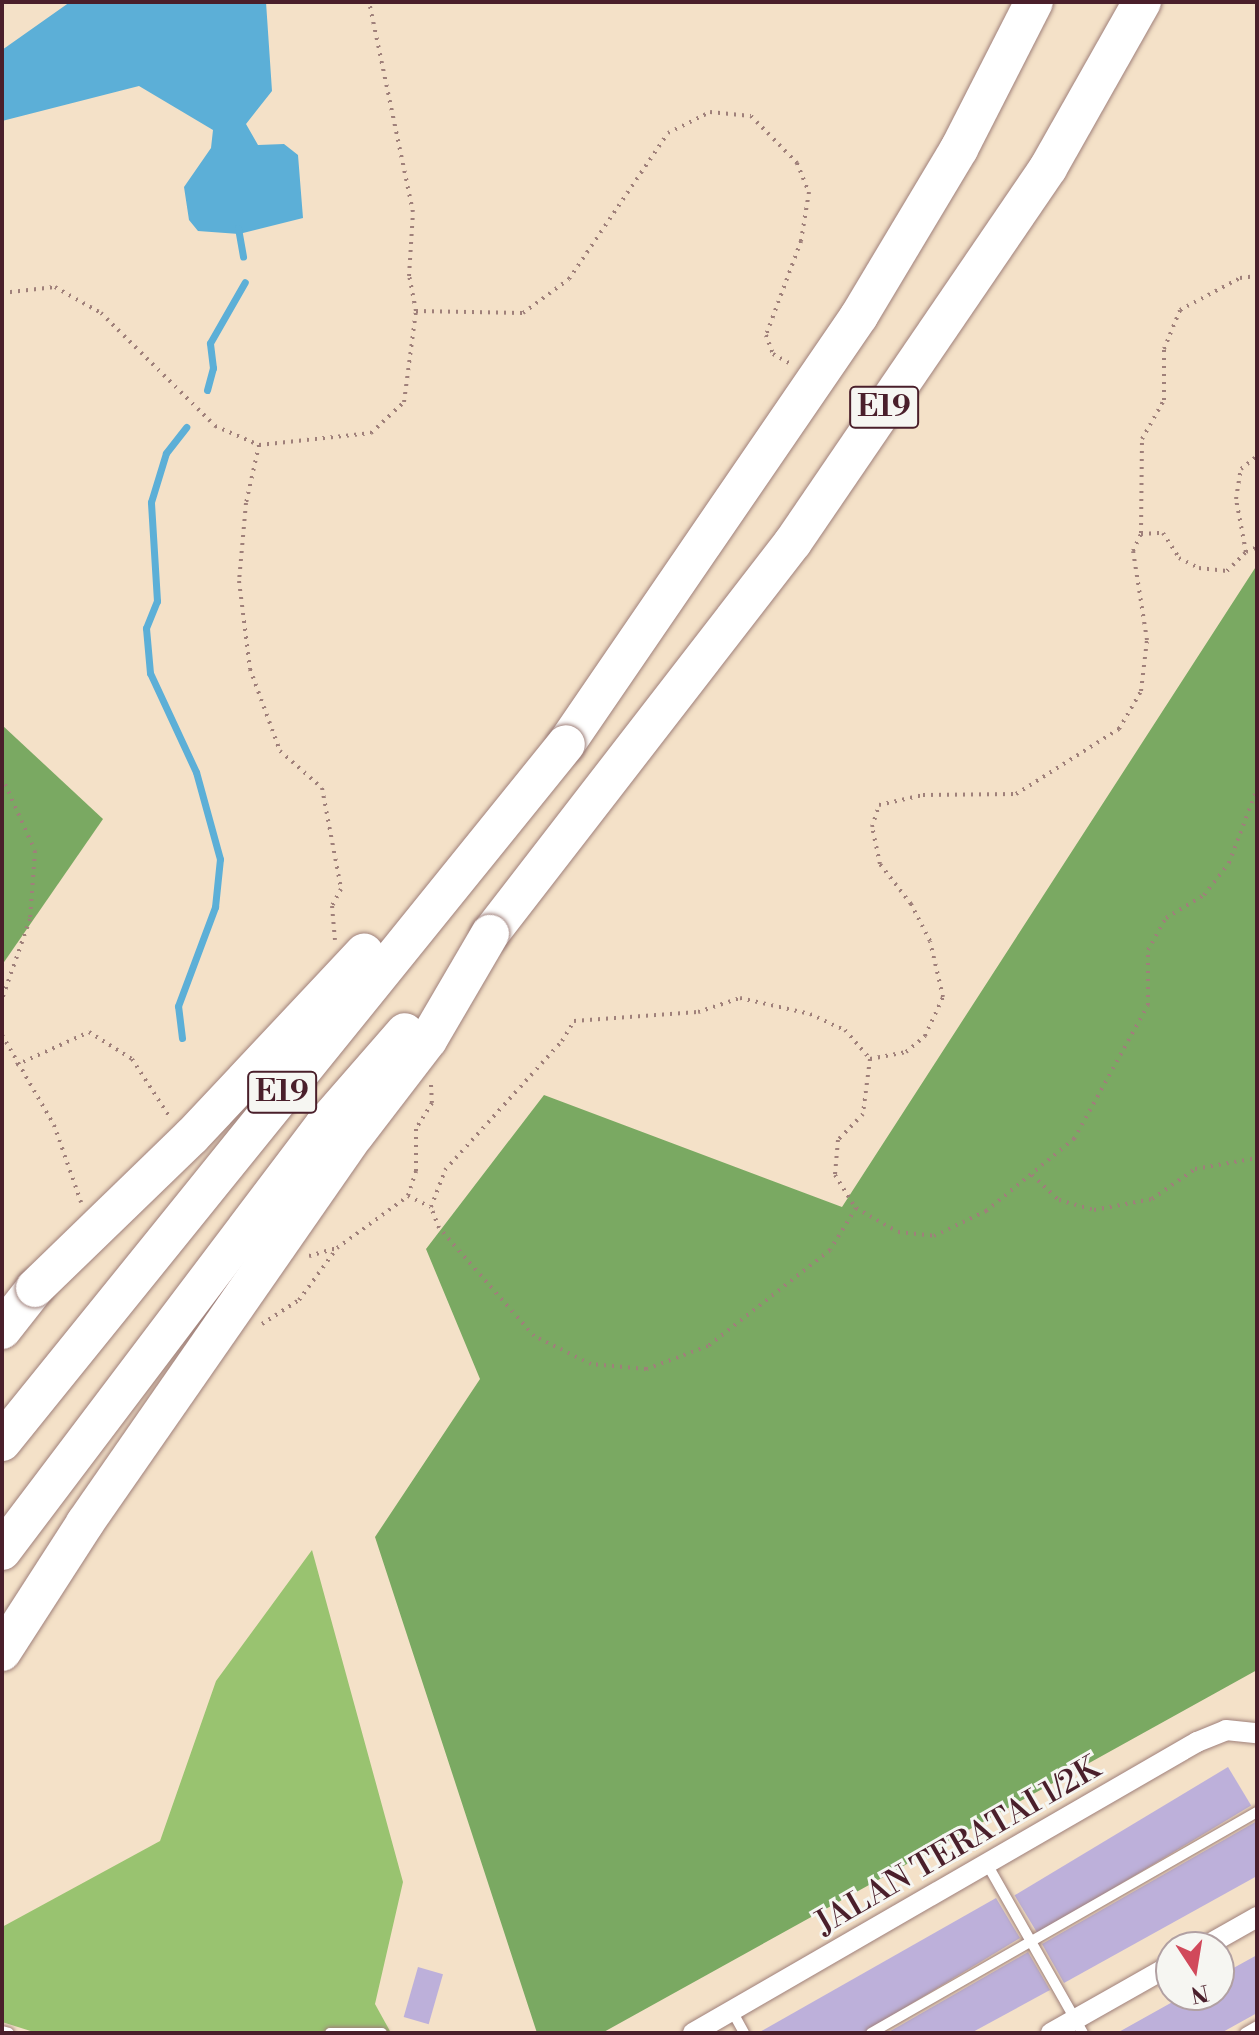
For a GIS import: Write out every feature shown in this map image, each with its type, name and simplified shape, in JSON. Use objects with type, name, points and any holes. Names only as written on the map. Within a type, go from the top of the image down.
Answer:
[{"type":"highway","name":"E19","points":[[2,1442],[566,744],[818,379],[959,149],[1034,2]]},
{"type":"highway","name":"E19","points":[[2,1551],[324,1125],[490,934],[793,542],[1048,168],[1142,2]]},
{"type":"highway","points":[[2,1330],[35,1288],[191,1137],[566,744]]},
{"type":"highway","points":[[2,1652],[130,1458],[428,1040],[490,934]]},
{"type":"street","name":"JALAN TERATAI 1/2K","points":[[693,2033],[1197,1742],[1226,1730],[1250,1728],[1257,1733]]},
{"type":"street","points":[[1232,1931],[1257,1917]]},
{"type":"street","points":[[1051,2033],[1079,2026],[1155,1976]]},
{"type":"lane","points":[[871,2033],[1257,1812]]},
{"type":"lane","points":[[987,1864],[1079,2026]]},
{"type":"lane","points":[[732,2011],[744,2033]]},
{"type":"lane","points":[[1245,2033],[1257,2026]]},
{"type":"lane","points":[[2,2031],[9,2033]]},
{"type":"lane","points":[[330,2033],[382,2033]]},
{"type":"path","points":[[2,293],[55,287],[101,313],[215,426],[259,445],[371,433],[404,402],[416,311],[409,276],[413,212],[369,2]]},
{"type":"path","points":[[416,311],[523,313],[569,279],[668,133],[710,112],[751,116],[797,163],[809,192],[801,241],[766,335],[773,354],[818,379]]},
{"type":"path","points":[[870,1059],[906,1052],[925,1036],[943,997],[930,941],[911,904],[880,864],[872,827],[879,805],[923,795],[1016,794],[1119,729],[1141,691],[1146,653],[1144,598],[1133,551],[1141,534],[1142,439],[1164,400],[1164,349],[1180,310],[1240,278],[1257,276]]},
{"type":"path","points":[[259,445],[246,503],[239,581],[250,669],[280,751],[322,788]]},
{"type":"path","points":[[1246,552],[1236,499],[1241,469],[1257,456]]},
{"type":"path","points":[[1141,534],[1163,533],[1179,558],[1199,568],[1227,571],[1246,552],[1257,547]]},
{"type":"path","points":[[2,777],[35,851],[30,919],[2,999]]},
{"type":"path","points":[[856,1208],[830,1250],[719,1337],[646,1369],[591,1364],[534,1336],[439,1228],[431,1207],[445,1170],[562,1041],[574,1021],[698,1012],[740,998],[810,1014],[845,1030],[870,1059],[863,1114],[838,1140],[835,1175],[856,1208],[898,1232],[934,1236],[986,1211],[1074,1139],[1100,1099],[1148,1005],[1148,950],[1166,918],[1204,895],[1229,863],[1257,789]]},
{"type":"path","points":[[2,1035],[54,1125],[88,1216]]},
{"type":"path","points":[[1032,1175],[1059,1200],[1094,1210],[1152,1199],[1195,1169],[1257,1158]]},
{"type":"green space","points":[[1257,565],[1257,1670],[602,2033],[537,2033],[375,1537],[480,1379],[426,1249],[544,1095],[842,1207]]},
{"type":"green space","points":[[2,725],[103,819],[2,965]]},
{"type":"green space","points":[[312,1550],[403,1882],[375,2004],[391,2033],[37,2033],[2,2022],[2,1927],[160,1841],[216,1681]]},
{"type":"water","points":[[70,2],[266,2],[272,91],[246,124],[258,145],[284,144],[298,155],[303,218],[239,234],[198,231],[189,220],[184,187],[211,148],[213,130],[139,86],[2,121],[2,50]]},
{"type":"building","points":[[1228,1767],[1251,1806],[1038,1934],[1015,1895]]},
{"type":"building","points":[[1257,1821],[1257,1876],[1064,1983],[1042,1944]]},
{"type":"building","points":[[996,1898],[1020,1938],[863,2033],[758,2033]]},
{"type":"building","points":[[1028,1952],[1050,1990],[971,2033],[887,2033]]},
{"type":"building","points":[[1257,1955],[1257,2013],[1221,2033],[1117,2033],[1156,2011],[1235,2011],[1235,1967]]},
{"type":"building","points":[[418,1967],[443,1974],[429,2024],[404,2017]]},
{"type":"waterway","points":[[238,228],[243,257]]},
{"type":"waterway","points":[[207,390],[213,368],[210,343],[245,282]]},
{"type":"waterway","points":[[182,1038],[178,1006],[215,907],[220,859],[196,772],[150,673],[146,628],[157,601],[151,502],[166,453],[186,427]]}]
